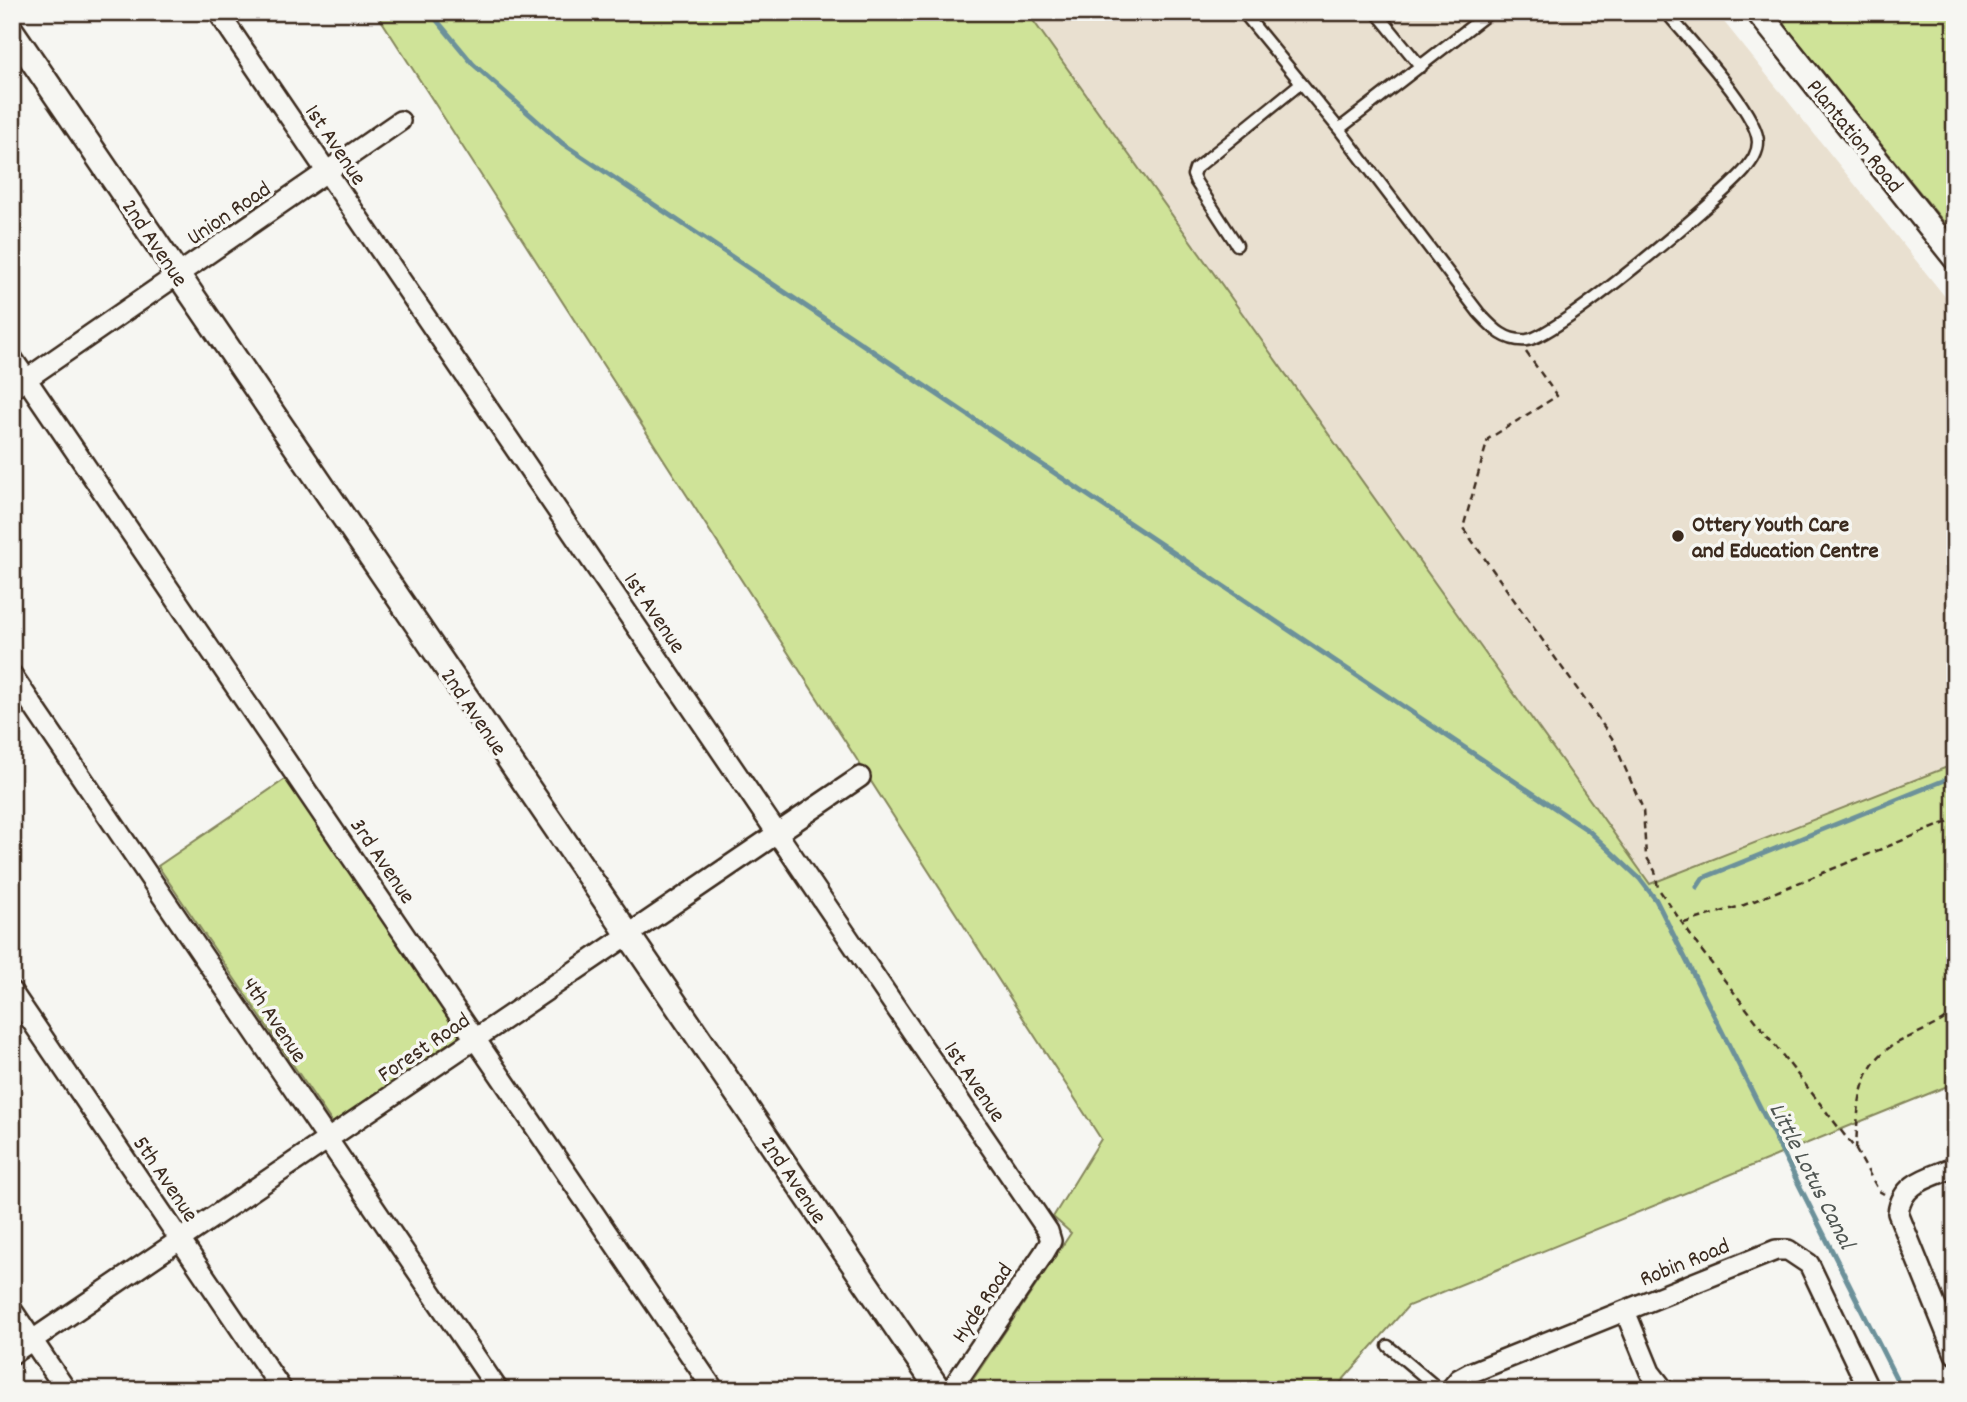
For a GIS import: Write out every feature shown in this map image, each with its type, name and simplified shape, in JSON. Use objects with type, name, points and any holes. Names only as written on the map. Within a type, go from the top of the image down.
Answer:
[{"type":"street","name":"1st Avenue","points":[[218,12],[1042,1222],[1051,1241]]},
{"type":"street","name":"Plantation Road","points":[[1758,12],[1955,258]]},
{"type":"street","name":"2nd Avenue","points":[[12,31],[939,1390]]},
{"type":"street","name":"Union Road","points":[[19,384],[400,121]]},
{"type":"street","name":"3rd Avenue","points":[[12,358],[19,384],[477,1039],[714,1390]]},
{"type":"street","name":"4th Avenue","points":[[12,675],[498,1390]]},
{"type":"street","name":"Forest Road","points":[[12,1354],[860,777]]},
{"type":"street","name":"5th Avenue","points":[[12,992],[282,1390]]},
{"type":"street","points":[[1955,1167],[1911,1186],[1899,1202],[1900,1222],[1955,1354]]},
{"type":"street","name":"Hyde Road","points":[[951,1390],[1051,1241]]},
{"type":"street","name":"Robin Road","points":[[1450,1390],[1459,1379],[1470,1373],[1776,1250],[1788,1250],[1809,1264],[1869,1390]]},
{"type":"street","points":[[12,1310],[66,1390]]},
{"type":"street","points":[[1625,1311],[1650,1372],[1664,1390]]},
{"type":"lane","points":[[1243,12],[1496,331],[1509,338],[1526,340],[1541,337],[1585,305],[1729,186],[1757,151],[1756,133],[1745,111],[1666,12]]},
{"type":"lane","points":[[1376,12],[1421,67]]},
{"type":"lane","points":[[1339,130],[1490,12]]},
{"type":"lane","points":[[1237,245],[1196,182],[1193,175],[1195,169],[1301,83]]},
{"type":"lane","points":[[1388,1346],[1440,1390]]},
{"type":"path","points":[[1526,340],[1526,354],[1557,396],[1488,439],[1464,527],[1612,738],[1643,809],[1646,856],[1655,871],[1658,888],[1698,946],[1856,1150],[1879,1191],[1899,1202]]},
{"type":"path","points":[[1684,923],[1744,905],[1955,819]]},
{"type":"path","points":[[1856,1150],[1860,1089],[1875,1061],[1895,1044],[1937,1026],[1955,1012]]},
{"type":"shaded area","name":"Ottery Youth Care and Education Centre","points":[[1027,12],[1716,12],[1955,309],[1955,764],[1650,884]]},
{"type":"green space","points":[[376,12],[1027,12],[1650,884],[1955,764],[1955,1083],[1408,1306],[1334,1390],[966,1390],[1071,1233],[1053,1217],[1101,1139]]},
{"type":"green space","points":[[1793,12],[1955,12],[1955,236],[1783,23]]},
{"type":"green space","points":[[287,778],[462,1034],[333,1124],[158,866]]},
{"type":"waterway","name":"Little Lotus Canal","points":[[430,12],[473,64],[562,143],[1589,831],[1640,879],[1656,900],[1902,1390]]},
{"type":"waterway","points":[[1697,887],[1703,878],[1955,776]]},
{"type":"place","name":"Ottery Youth Care and Education Centre","points":[[1678,536]]}]
